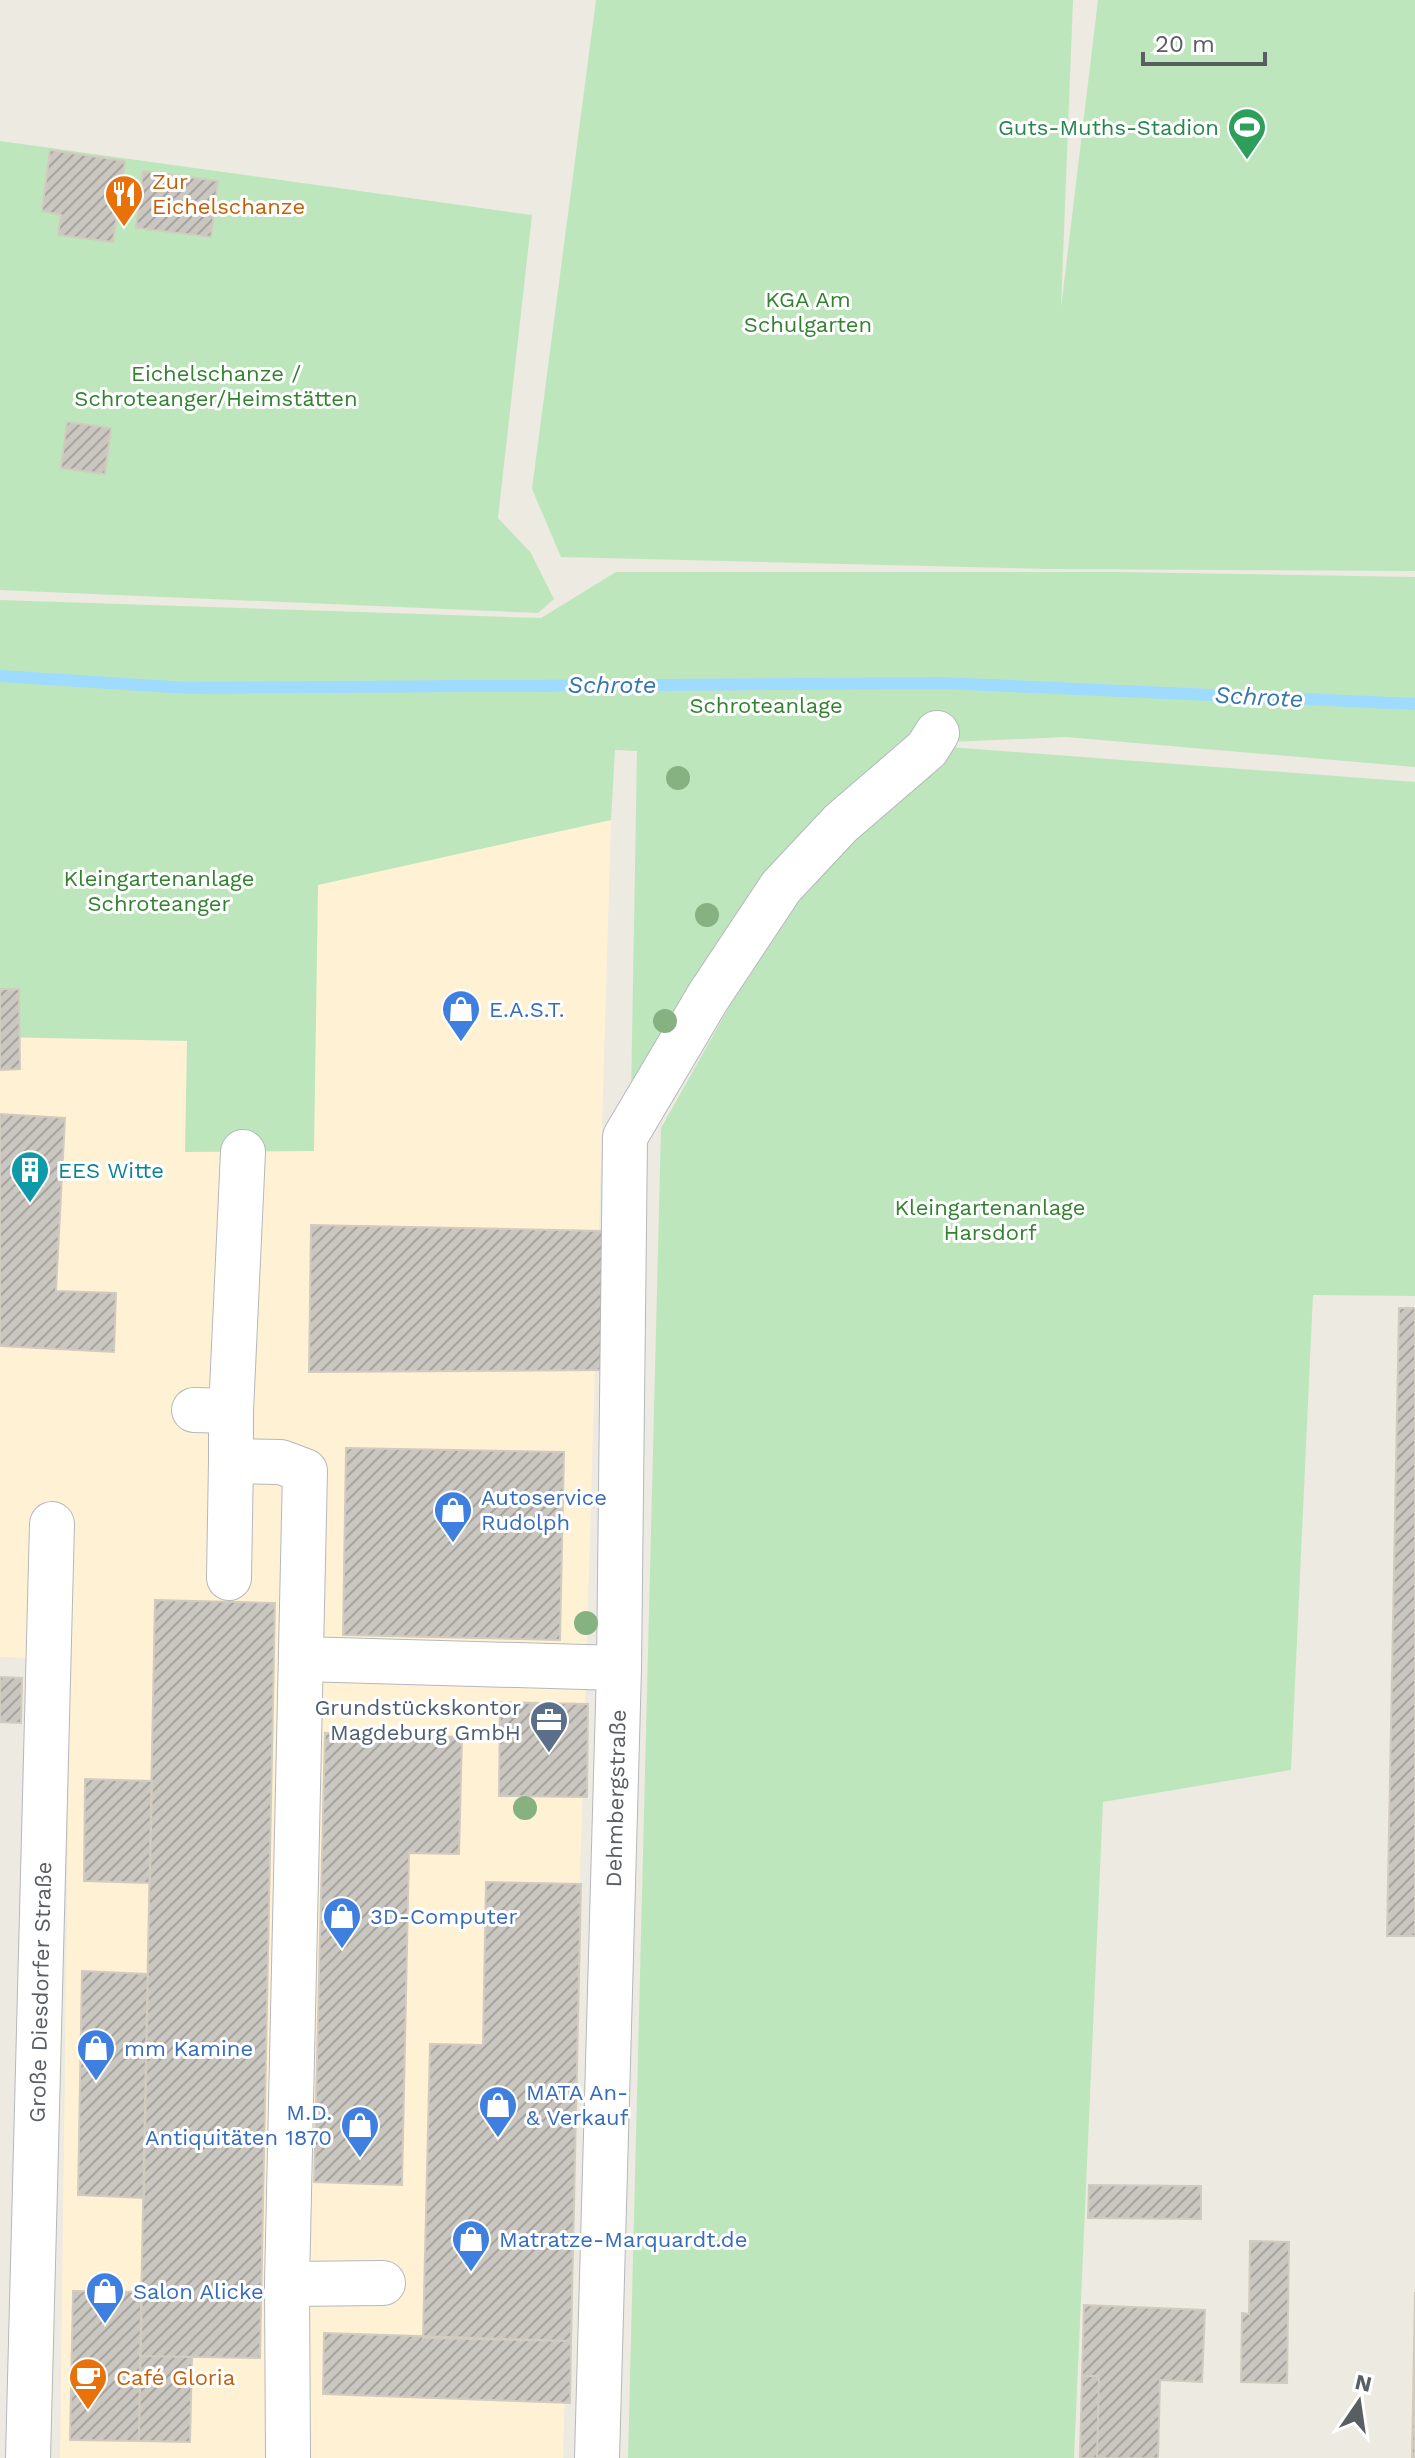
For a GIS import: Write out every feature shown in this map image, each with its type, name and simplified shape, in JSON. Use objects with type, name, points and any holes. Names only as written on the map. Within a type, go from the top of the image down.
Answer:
[{"type":"street","name":"Dehmbergstraße","points":[[597,2458],[619,1668],[625,1137],[708,997],[781,887],[841,823],[927,749],[937,733]]},
{"type":"street","points":[[229,1578],[231,1461],[212,1411],[243,1152]]},
{"type":"street","points":[[231,1461],[281,1462],[305,1471],[287,2284],[288,2458]]},
{"type":"street","name":"Große Diesdorfer Straße","points":[[28,2458],[52,1524]]},
{"type":"street","points":[[302,1659],[619,1668]]},
{"type":"street","points":[[287,2284],[383,2283]]},
{"type":"shaded area","points":[[611,820],[563,2458],[60,2458],[70,1659],[0,1657],[0,1037],[188,1041],[313,1151],[318,884]]},
{"type":"green space","name":"KGA Am Schulgarten","points":[[596,0],[1073,0],[1061,308],[1098,0],[1415,0],[1415,571],[1049,569],[561,557],[532,489]]},
{"type":"green space","name":"Eichelschanze / Schroteanger/Heimstätten","points":[[0,141],[532,215],[498,518],[531,553],[554,599],[538,613],[0,590]]},
{"type":"green space","name":"Schroteanlage","points":[[616,572],[1119,572],[1415,577],[1415,767],[1066,737],[925,743],[631,1098],[637,751],[615,750],[611,820],[318,885],[314,1151],[185,1152],[187,1041],[0,1037],[0,600],[541,618]]},
{"type":"green space","name":"Kleingartenanlage Harsdorf","points":[[949,747],[1415,782],[1415,1296],[1313,1295],[1291,1770],[1103,1802],[1074,2458],[628,2458],[661,1128],[783,911]]},
{"type":"building","points":[[50,150],[125,161],[113,242],[58,235],[61,215],[42,211]]},
{"type":"building","points":[[143,171],[218,181],[211,237],[136,228]]},
{"type":"building","points":[[67,422],[111,428],[105,474],[61,468]]},
{"type":"building","points":[[0,989],[19,989],[20,1069],[0,1070]]},
{"type":"building","name":"EES Witte","points":[[0,1114],[65,1118],[56,1291],[116,1293],[114,1352],[0,1346]]},
{"type":"building","points":[[311,1225],[604,1231],[603,1370],[309,1372]]},
{"type":"building","points":[[1399,1308],[1415,1308],[1415,1936],[1387,1936]]},
{"type":"building","name":"Autoservice Rudolph","points":[[346,1448],[564,1452],[560,1640],[343,1635]]},
{"type":"building","points":[[155,1600],[275,1603],[260,2358],[140,2356]]},
{"type":"building","points":[[0,1677],[22,1678],[21,1723],[0,1722]]},
{"type":"building","points":[[500,1702],[588,1704],[587,1797],[499,1796]]},
{"type":"building","points":[[325,1733],[462,1737],[459,1854],[409,1853],[402,2185],[314,2182]]},
{"type":"building","points":[[85,1779],[152,1781],[150,1883],[84,1881]]},
{"type":"building","points":[[486,1882],[581,1884],[571,2341],[423,2338],[430,2044],[483,2045]]},
{"type":"building","points":[[82,1971],[148,1974],[144,2198],[78,2195]]},
{"type":"building","points":[[1089,2185],[1201,2186],[1201,2219],[1088,2218]]},
{"type":"building","points":[[1250,2241],[1289,2242],[1287,2383],[1241,2382],[1242,2313],[1249,2314]]},
{"type":"building","points":[[73,2291],[142,2292],[139,2441],[70,2440]]},
{"type":"building","points":[[1415,2292],[1415,2458],[1412,2458]]},
{"type":"building","points":[[1084,2305],[1205,2310],[1202,2382],[1160,2380],[1158,2458],[1097,2458],[1099,2376],[1082,2376]]},
{"type":"building","points":[[324,2333],[571,2341],[570,2403],[323,2394]]},
{"type":"building","points":[[140,2356],[192,2357],[190,2442],[139,2441]]},
{"type":"building","points":[[1082,2376],[1099,2376],[1097,2458],[1080,2458]]},
{"type":"waterway","name":"Schrote","points":[[0,676],[188,688],[942,683],[1415,704]]},
{"type":"place","name":"Guts-Muths-Stadion","points":[[1247,161]]},
{"type":"place","name":"Zur Eichelschanze","points":[[124,228]]},
{"type":"place","name":"E.A.S.T.","points":[[461,1043]]},
{"type":"place","name":"EES Witte","points":[[30,1204]]},
{"type":"place","name":"Autoservice Rudolph","points":[[453,1544]]},
{"type":"place","name":"Grundstückskontor Magdeburg GmbH","points":[[549,1754]]},
{"type":"place","name":"3D-Computer","points":[[342,1950]]},
{"type":"place","name":"mm Kamine","points":[[96,2082]]},
{"type":"place","name":"MATA An- & Verkauf","points":[[498,2139]]},
{"type":"place","name":"M.D. Antiquitäten 1870","points":[[360,2159]]},
{"type":"place","name":"Matratze-Marquardt.de","points":[[471,2273]]},
{"type":"place","name":"Salon Alicke","points":[[105,2325]]},
{"type":"place","name":"Café Gloria","points":[[88,2411]]},
{"type":"park label","name":"Kleingartenanlage Schroteanger","points":[[159,890]]}]
